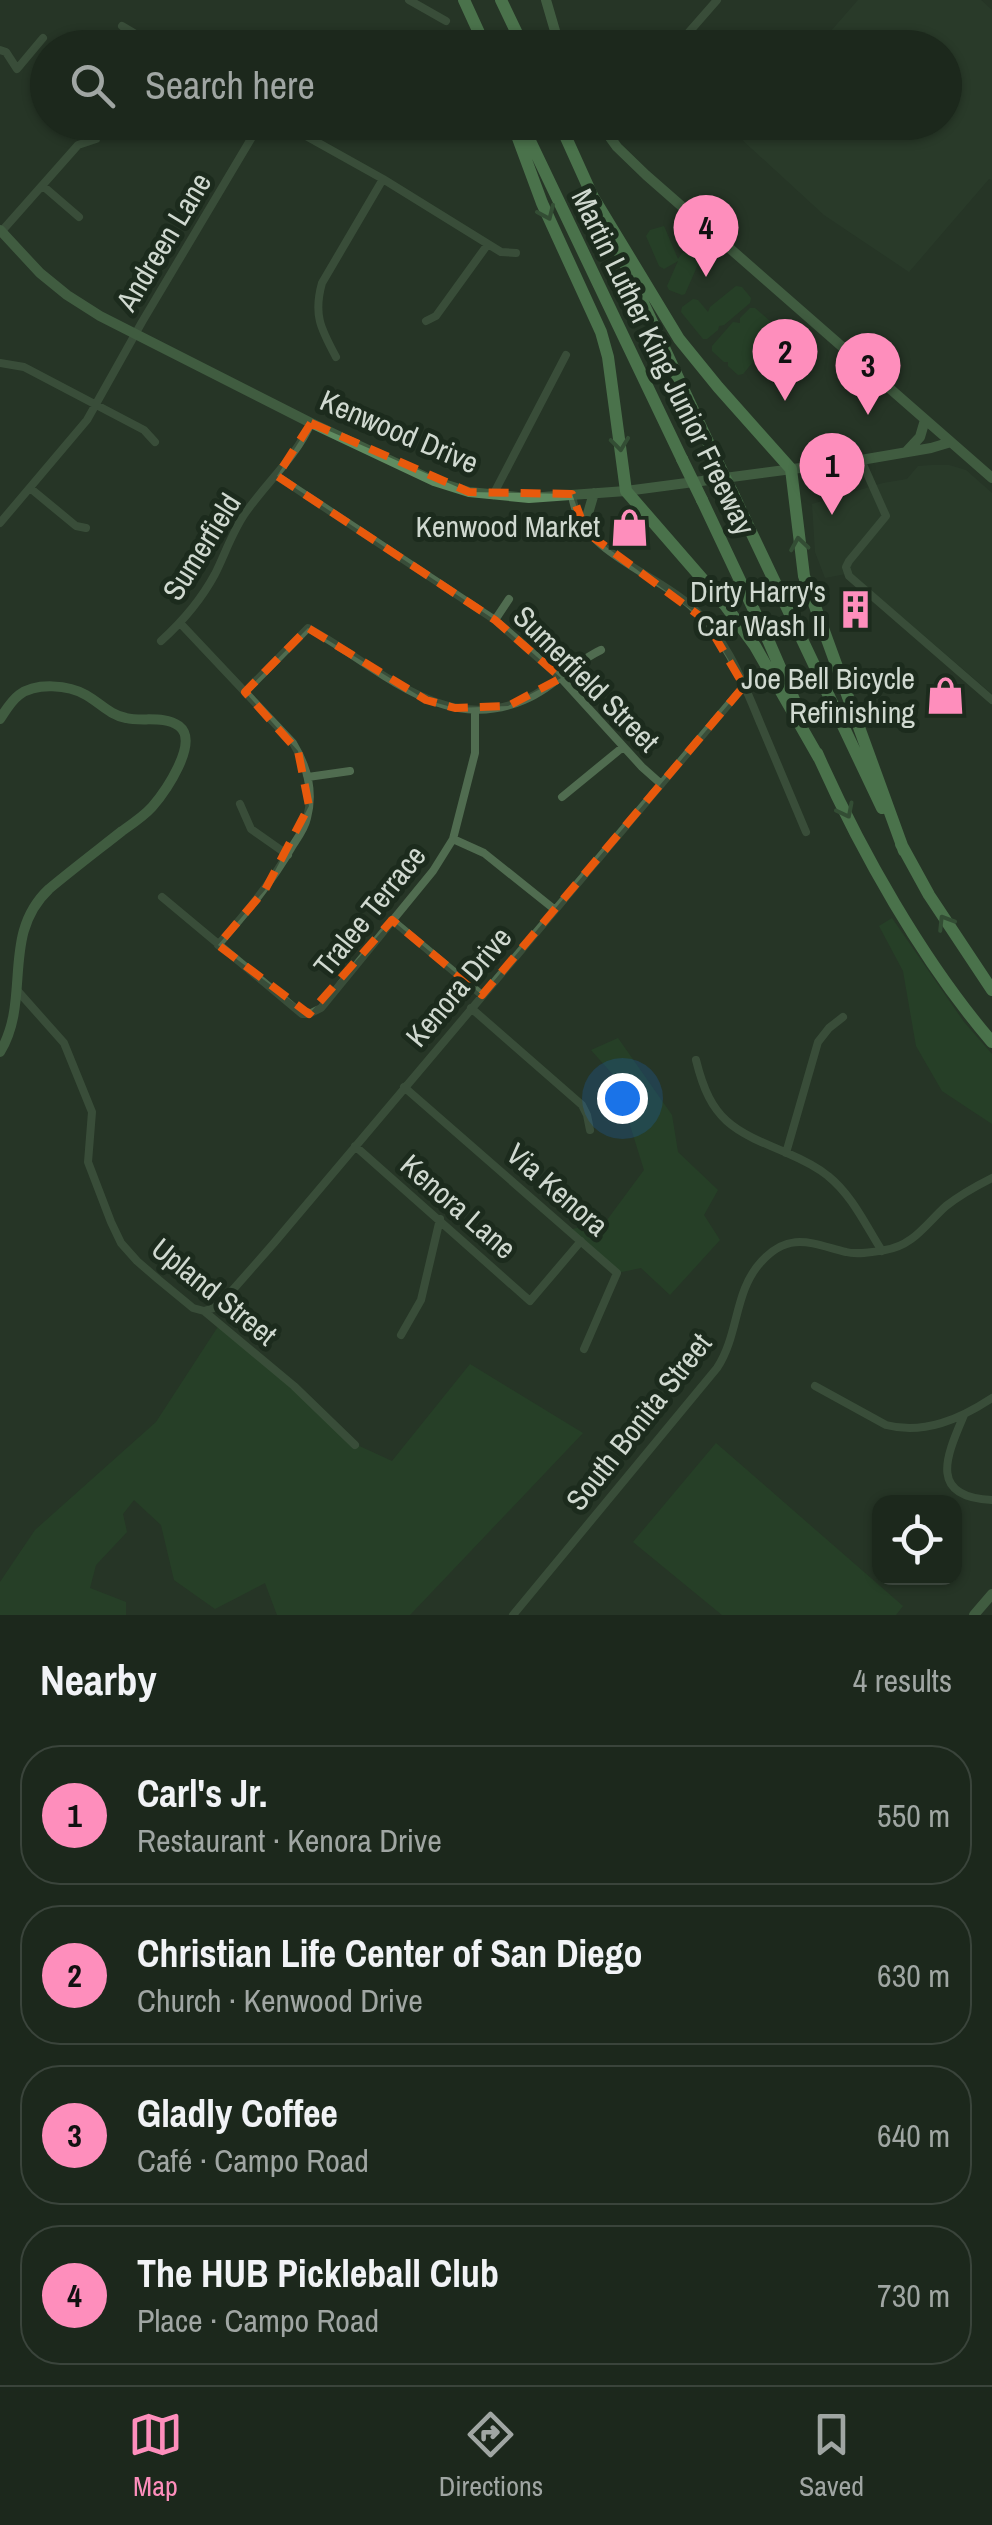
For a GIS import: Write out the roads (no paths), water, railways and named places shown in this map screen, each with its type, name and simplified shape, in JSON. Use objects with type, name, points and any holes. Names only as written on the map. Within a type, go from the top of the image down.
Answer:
[{"type":"highway","points":[[464,0],[478,30]]},
{"type":"highway","points":[[502,0],[516,30]]},
{"type":"highway","points":[[519,140],[542,203],[601,332],[608,357],[626,491],[726,605],[755,646],[820,758]]},
{"type":"highway","name":"Martin Luther King Junior Freeway","points":[[530,140],[769,642],[820,758],[895,902],[938,972],[992,1042]]},
{"type":"highway","name":"Martin Luther King Junior Freeway","points":[[566,140],[870,785],[939,912],[992,990]]},
{"type":"highway","points":[[593,197],[678,338],[791,468],[804,576],[904,851]]},
{"type":"main road","points":[[546,0],[555,30]]},
{"type":"main road","points":[[612,140],[646,176],[992,478]]},
{"type":"main road","name":"Kenwood Drive","points":[[1,231],[27,261],[67,295],[103,318],[310,424],[434,481],[470,492],[529,498],[626,491],[861,460],[950,442]]},
{"type":"main road","points":[[906,452],[920,437],[925,420]]},
{"type":"main road","points":[[586,532],[594,493]]},
{"type":"main road","points":[[0,718],[26,690],[62,688],[88,696],[117,716],[171,722],[180,727],[187,742],[173,776],[151,808],[36,900],[21,930],[14,1011],[0,1052]]},
{"type":"main road","points":[[974,1615],[992,1594]]},
{"type":"street","points":[[409,0],[446,20]]},
{"type":"street","points":[[691,30],[718,0]]},
{"type":"street","points":[[122,26],[129,30]]},
{"type":"street","points":[[0,50],[6,52],[17,69],[30,53]]},
{"type":"street","points":[[1,231],[78,145],[93,140]]},
{"type":"street","name":"Andreen Lane","points":[[0,524],[87,420],[250,140]]},
{"type":"street","points":[[313,140],[502,252],[516,253]]},
{"type":"street","points":[[336,357],[320,326],[318,300],[322,284],[383,179]]},
{"type":"street","points":[[44,186],[79,217]]},
{"type":"street","points":[[426,321],[436,316],[488,244]]},
{"type":"street","points":[[493,496],[566,355]]},
{"type":"street","points":[[0,363],[24,367],[144,430],[156,442]]},
{"type":"street","name":"Sumerfield","points":[[161,641],[180,623],[213,578],[246,512],[277,476],[310,424]]},
{"type":"street","points":[[861,460],[886,516],[849,561],[846,568],[850,576],[992,700]]},
{"type":"street","name":"Sumerfield Street","points":[[277,476],[495,620],[561,678],[660,783]]},
{"type":"street","points":[[30,488],[76,526],[86,528]]},
{"type":"street","points":[[572,494],[573,507],[586,532],[690,605],[729,652],[806,832]]},
{"type":"street","points":[[495,620],[509,599]]},
{"type":"street","points":[[162,896],[218,945],[265,890],[288,855],[306,824],[310,796],[308,777],[293,743],[180,623]]},
{"type":"street","points":[[245,692],[308,628],[426,700],[475,710],[518,703],[538,694],[601,650]]},
{"type":"street","name":"Kenora Drive","points":[[204,1311],[222,1301],[744,686]]},
{"type":"street","name":"Tralee Terrace","points":[[218,945],[302,1014],[321,1008],[433,871],[454,839],[475,753],[475,710]]},
{"type":"street","points":[[562,797],[623,746]]},
{"type":"street","points":[[308,777],[350,770]]},
{"type":"street","points":[[240,804],[251,829],[288,855]]},
{"type":"street","points":[[454,839],[484,853],[554,909]]},
{"type":"street","points":[[392,920],[482,994]]},
{"type":"street","name":"Upland Street","points":[[16,990],[64,1043],[92,1112],[88,1162],[121,1242],[159,1280],[193,1308],[204,1311],[294,1386],[355,1444]]},
{"type":"street","points":[[471,1008],[582,1105],[590,1130]]},
{"type":"street","points":[[786,1153],[818,1042],[843,1017]]},
{"type":"street","points":[[696,1060],[706,1094],[727,1122],[742,1134],[828,1176],[852,1202],[882,1251],[916,1237],[946,1206],[992,1178]]},
{"type":"street","name":"Via Kenora","points":[[404,1088],[618,1273],[584,1349]]},
{"type":"street","name":"Kenora Lane","points":[[355,1146],[530,1301],[581,1240]]},
{"type":"street","points":[[401,1335],[421,1300],[440,1219]]},
{"type":"street","name":"South Bonita Street","points":[[513,1615],[717,1368],[731,1341],[745,1285],[764,1257],[786,1244],[807,1242],[849,1253],[882,1251]]},
{"type":"street","points":[[816,1386],[898,1428],[920,1428],[964,1415],[992,1398]]},
{"type":"street","points":[[964,1415],[946,1460],[948,1472],[952,1484],[966,1496],[992,1500]]},
{"type":"place","name":"The HUB Pickleball Club","points":[[706,277]]},
{"type":"place","name":"Christian Life Center of San Diego","points":[[785,401]]},
{"type":"place","name":"Gladly Coffee","points":[[868,415]]},
{"type":"place","name":"Carl's Jr.","points":[[832,515]]},
{"type":"place","name":"Kenwood Market","points":[[630,527]]},
{"type":"place","name":"Dirty Harry's Car Wash II","points":[[856,609]]},
{"type":"place","name":"Joe Bell Bicycle Refinishing","points":[[945,696]]}]
